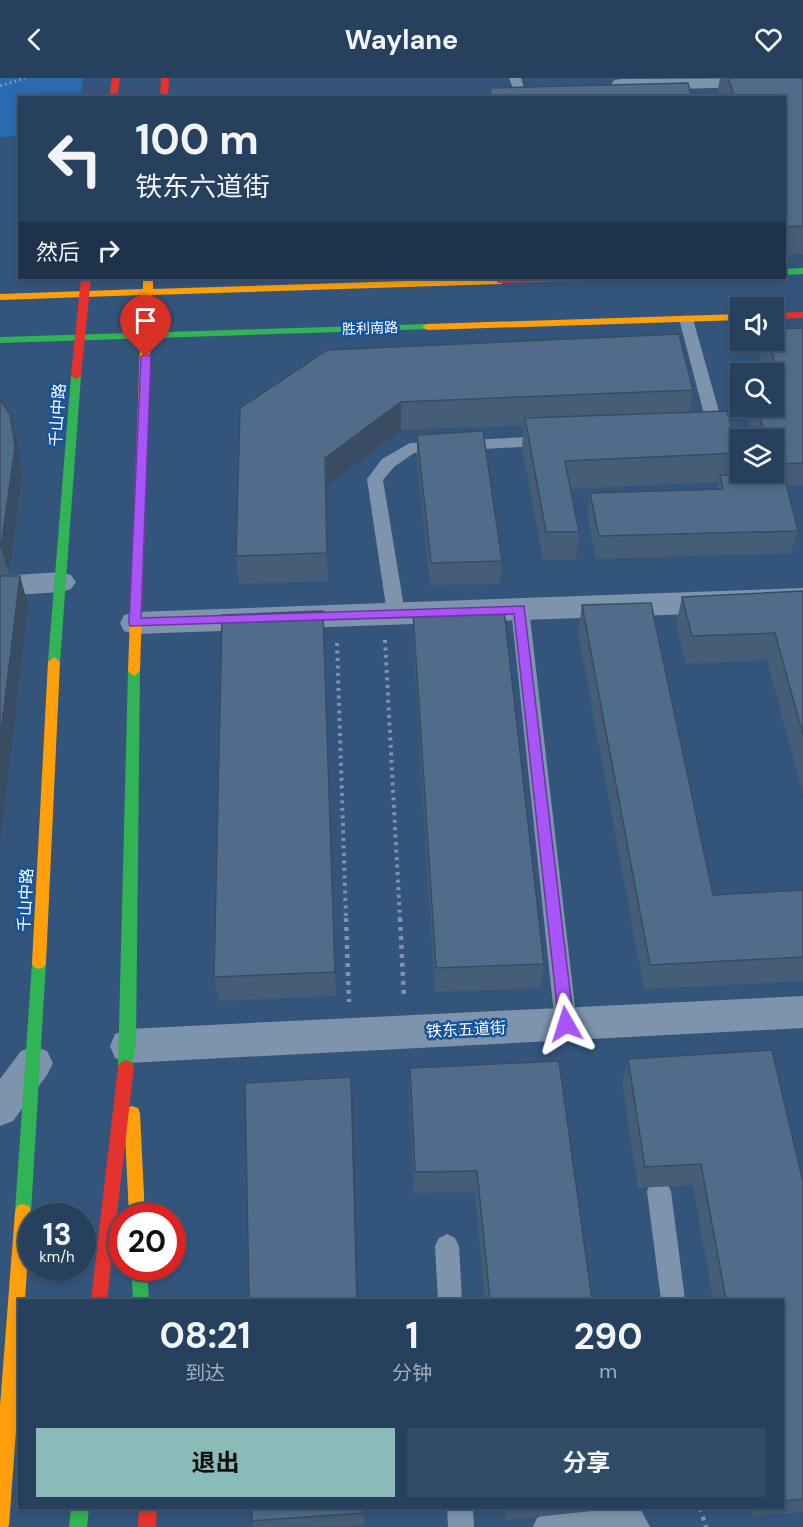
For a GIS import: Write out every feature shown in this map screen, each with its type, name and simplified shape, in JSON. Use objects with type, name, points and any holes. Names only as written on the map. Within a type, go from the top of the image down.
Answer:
[{"type":"main road","points":[[113,96],[116,78]]},
{"type":"main road","points":[[164,96],[165,78]]},
{"type":"main road","points":[[786,272],[803,271]]},
{"type":"main road","name":"千山中路","points":[[0,1525],[17,1064],[56,616],[61,582],[79,338],[87,279]]},
{"type":"main road","points":[[0,297],[84,294],[147,285],[532,279]]},
{"type":"main road","points":[[136,1203],[128,1046],[135,623],[147,285]]},
{"type":"main road","points":[[784,316],[803,315]]},
{"type":"main road","name":"胜利南路","points":[[0,340],[730,317]]},
{"type":"main road","points":[[99,1299],[128,1046]]},
{"type":"main road","points":[[5,1268],[17,1064]]},
{"type":"main road","points":[[140,1281],[141,1299]]},
{"type":"main road","points":[[78,1527],[80,1509]]},
{"type":"main road","points":[[147,1527],[148,1509]]},
{"type":"street","points":[[601,86],[803,79]]},
{"type":"street","points":[[517,83],[542,87]]},
{"type":"street","points":[[0,586],[61,582]]},
{"type":"street","points":[[135,623],[803,599]]},
{"type":"street","name":"铁东五道街","points":[[128,1046],[803,1012]]},
{"type":"street","points":[[0,1109],[17,1064]]},
{"type":"lane","points":[[686,319],[717,433],[693,434]]},
{"type":"lane","points":[[389,614],[375,479],[388,463],[410,448],[565,440]]},
{"type":"lane","points":[[520,609],[566,1024]]},
{"type":"lane","points":[[659,1191],[673,1299]]},
{"type":"lane","points":[[447,1246],[450,1299]]},
{"type":"lane","points":[[460,1509],[461,1527]]},
{"type":"lane","points":[[546,1527],[634,1518]]},
{"type":"path","points":[[0,86],[25,78]]},
{"type":"path","points":[[389,614],[406,1032]]},
{"type":"path","points":[[336,616],[350,1035]]},
{"type":"path","points":[[700,1509],[706,1527]]},
{"type":"shaded area","points":[[0,78],[83,78],[81,93],[39,93],[38,96],[18,96],[18,136],[0,137]]},
{"type":"building","points":[[728,78],[803,78],[803,226],[786,227],[786,96],[734,96]]},
{"type":"building","points":[[688,83],[691,96],[491,96],[490,88]]},
{"type":"building","points":[[803,328],[803,463],[784,464],[784,429],[763,429],[760,417],[784,417],[784,363],[775,363],[771,351],[784,351],[784,329]]},
{"type":"building","points":[[679,334],[693,390],[401,402],[325,458],[327,553],[236,556],[240,408],[327,350]]},
{"type":"building","points":[[0,400],[10,414],[15,447],[1,547],[0,547]]},
{"type":"building","points":[[727,411],[732,429],[730,429],[730,453],[565,461],[579,532],[546,532],[525,418]]},
{"type":"building","points":[[483,431],[502,561],[431,563],[417,435]]},
{"type":"building","points":[[720,475],[730,475],[730,483],[784,483],[784,475],[798,531],[599,536],[590,493],[723,489]]},
{"type":"building","points":[[0,576],[20,576],[0,741]]},
{"type":"building","points":[[803,591],[803,735],[775,633],[692,636],[682,597]]},
{"type":"building","points":[[651,603],[713,895],[803,890],[803,957],[650,965],[582,605]]},
{"type":"building","points":[[504,610],[544,964],[436,968],[413,613]]},
{"type":"building","points":[[323,611],[335,972],[214,977],[222,615]]},
{"type":"building","points":[[772,1050],[803,1182],[803,1499],[784,1501],[784,1299],[726,1299],[701,1164],[645,1167],[628,1059]]},
{"type":"building","points":[[559,1061],[592,1299],[490,1299],[477,1171],[415,1172],[410,1068]]},
{"type":"building","points":[[351,1077],[357,1299],[249,1299],[245,1083]]},
{"type":"building","points":[[252,1509],[363,1509],[363,1513],[252,1521]]},
{"type":"traffic: fast","points":[[786,272],[803,271]]},
{"type":"traffic: fast","points":[[0,340],[427,327]]},
{"type":"traffic: fast","points":[[54,662],[76,376]]},
{"type":"traffic: fast","points":[[126,1067],[134,671]]},
{"type":"traffic: fast","points":[[24,1203],[39,963]]},
{"type":"traffic: fast","points":[[140,1281],[141,1299]]},
{"type":"traffic: fast","points":[[78,1527],[80,1509]]},
{"type":"traffic: slow","points":[[134,671],[148,279]]},
{"type":"traffic: slow","points":[[0,297],[501,281]]},
{"type":"traffic: slow","points":[[427,327],[730,317]]},
{"type":"traffic: slow","points":[[39,963],[54,662]]},
{"type":"traffic: slow","points":[[132,1113],[136,1203]]},
{"type":"traffic: slow","points":[[0,1525],[18,1280]]},
{"type":"traffic: jam","points":[[113,96],[116,78]]},
{"type":"traffic: jam","points":[[164,96],[165,78]]},
{"type":"traffic: jam","points":[[76,376],[86,279]]},
{"type":"traffic: jam","points":[[501,281],[564,279]]},
{"type":"traffic: jam","points":[[784,316],[803,315]]},
{"type":"traffic: jam","points":[[99,1299],[126,1067]]},
{"type":"traffic: jam","points":[[147,1527],[148,1509]]},
{"type":"route","points":[[146,357],[135,623],[520,609],[566,1024]]}]
